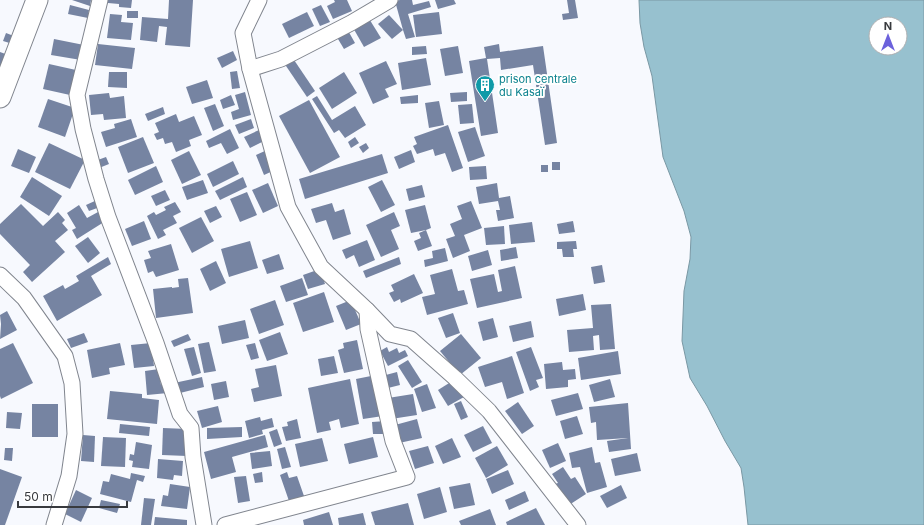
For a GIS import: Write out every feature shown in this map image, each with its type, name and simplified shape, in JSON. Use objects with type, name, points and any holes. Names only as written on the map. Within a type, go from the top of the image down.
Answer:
[{"type":"main road","points":[[0,97],[37,0]]},
{"type":"street","points":[[100,0],[77,95],[83,129],[96,179],[108,216],[156,343],[180,414],[191,428],[193,457],[204,525]]},
{"type":"street","points":[[259,0],[243,33],[250,69],[288,207],[321,267],[390,334],[411,339],[489,411],[578,525]]},
{"type":"street","points":[[250,69],[281,59],[351,23],[390,0]]},
{"type":"street","points":[[0,275],[24,298],[65,356],[72,383],[75,434],[69,476],[54,525]]},
{"type":"street","points":[[225,525],[408,477],[393,441],[368,329],[367,310]]},
{"type":"water","points":[[639,0],[924,0],[924,525],[748,525],[741,468],[690,378],[682,341],[684,291],[690,259],[691,237],[684,211],[663,157],[652,76],[644,47],[640,23]]},
{"type":"building","points":[[72,0],[91,0],[90,6]]},
{"type":"building","points":[[108,0],[132,0],[131,8],[119,7],[119,4],[108,3]]},
{"type":"building","points":[[169,0],[193,0],[190,47],[165,45],[167,27],[159,26],[157,42],[140,40],[142,17],[168,19]]},
{"type":"building","points":[[334,0],[347,0],[352,11],[333,19],[327,6],[335,2]]},
{"type":"building","points":[[412,0],[413,5],[429,1],[431,7],[408,14],[415,37],[406,39],[395,1]]},
{"type":"building","points":[[435,0],[454,0],[456,4],[438,9]]},
{"type":"building","points":[[567,0],[575,0],[578,18],[563,20],[562,14],[569,13]]},
{"type":"building","points":[[70,5],[89,10],[88,18],[68,14]]},
{"type":"building","points":[[321,5],[330,22],[320,26],[312,9]]},
{"type":"building","points":[[127,11],[138,11],[138,18],[127,18]]},
{"type":"building","points":[[307,12],[314,26],[289,38],[282,24]]},
{"type":"building","points":[[439,12],[442,34],[416,37],[413,15]]},
{"type":"building","points":[[110,14],[122,15],[121,22],[133,23],[131,40],[107,38]]},
{"type":"building","points":[[389,15],[403,30],[392,39],[378,24]]},
{"type":"building","points":[[368,17],[381,38],[364,47],[352,26]]},
{"type":"building","points":[[346,27],[355,43],[344,49],[335,34]]},
{"type":"building","points":[[6,33],[19,38],[16,45],[3,41]]},
{"type":"building","points":[[54,39],[84,45],[81,60],[51,55]]},
{"type":"building","points":[[98,44],[135,48],[132,69],[95,65]]},
{"type":"building","name":"prison centrale du Kasaï","points":[[499,44],[500,52],[543,46],[557,143],[545,145],[533,65],[501,70],[500,58],[487,59],[498,133],[481,136],[469,61],[486,58],[484,47]]},
{"type":"building","points":[[426,46],[427,54],[412,55],[412,47]]},
{"type":"building","points":[[458,46],[463,73],[445,76],[440,49]]},
{"type":"building","points":[[233,51],[237,60],[222,68],[217,58]]},
{"type":"building","points":[[0,52],[11,56],[0,84]]},
{"type":"building","points":[[292,57],[315,91],[307,97],[284,63]]},
{"type":"building","points":[[426,58],[431,85],[402,90],[398,63]]},
{"type":"building","points":[[386,61],[397,84],[385,89],[389,97],[373,104],[359,73]]},
{"type":"building","points":[[49,64],[76,70],[70,95],[43,89]]},
{"type":"building","points":[[237,71],[240,88],[232,89],[230,72]]},
{"type":"building","points":[[109,72],[127,72],[127,88],[108,87]]},
{"type":"building","points":[[344,72],[357,93],[332,109],[319,88]]},
{"type":"building","points":[[207,80],[213,98],[192,104],[186,87]]},
{"type":"building","points":[[245,92],[251,115],[233,120],[231,112],[239,109],[235,95]]},
{"type":"building","points":[[467,92],[467,101],[451,102],[450,93]]},
{"type":"building","points":[[109,93],[110,98],[124,96],[126,118],[104,120],[103,114],[91,115],[89,95]]},
{"type":"building","points":[[231,95],[235,105],[223,109],[220,100]]},
{"type":"building","points":[[418,95],[418,103],[401,104],[400,97]]},
{"type":"building","points":[[317,96],[332,120],[355,106],[366,125],[345,138],[339,130],[334,133],[312,99]]},
{"type":"building","points":[[48,99],[75,108],[65,137],[38,127]]},
{"type":"building","points":[[309,100],[340,157],[310,173],[279,116]]},
{"type":"building","points":[[439,101],[444,125],[429,128],[425,103]]},
{"type":"building","points":[[215,104],[224,126],[213,131],[204,108]]},
{"type":"building","points":[[472,104],[474,123],[460,124],[458,105]]},
{"type":"building","points":[[163,107],[165,114],[148,121],[145,114]]},
{"type":"building","points":[[176,114],[179,122],[194,116],[202,135],[189,140],[191,146],[176,152],[172,142],[165,144],[163,138],[157,140],[154,134],[159,132],[155,123]]},
{"type":"building","points":[[131,119],[137,137],[106,147],[101,132],[115,128],[114,124]]},
{"type":"building","points":[[251,119],[254,128],[239,134],[235,125]]},
{"type":"building","points":[[448,125],[463,168],[452,172],[445,153],[435,156],[433,149],[417,154],[413,146],[417,144],[414,137]]},
{"type":"building","points":[[475,127],[485,156],[468,162],[458,132]]},
{"type":"building","points":[[230,129],[239,148],[227,154],[221,143],[209,148],[206,141]]},
{"type":"building","points":[[259,130],[264,141],[250,148],[244,137]]},
{"type":"building","points":[[143,137],[154,163],[128,173],[118,147]]},
{"type":"building","points":[[355,137],[359,143],[351,148],[348,142]]},
{"type":"building","points":[[49,143],[85,160],[70,189],[35,172]]},
{"type":"building","points":[[366,143],[369,148],[363,153],[359,147]]},
{"type":"building","points":[[18,149],[36,157],[29,173],[11,166]]},
{"type":"building","points":[[267,150],[275,170],[264,175],[256,155]]},
{"type":"building","points":[[411,150],[415,162],[399,169],[394,157]]},
{"type":"building","points":[[189,151],[201,175],[182,184],[171,160]]},
{"type":"building","points":[[382,154],[388,173],[305,199],[299,179]]},
{"type":"building","points":[[106,157],[109,164],[99,168],[95,161]]},
{"type":"building","points":[[233,161],[239,174],[213,187],[207,174]]},
{"type":"building","points":[[552,162],[560,162],[560,170],[552,170]]},
{"type":"building","points":[[541,165],[548,165],[548,172],[541,172]]},
{"type":"building","points":[[156,166],[163,182],[135,195],[128,180]]},
{"type":"building","points":[[486,166],[487,179],[470,180],[469,167]]},
{"type":"building","points":[[32,177],[62,196],[49,216],[20,197]]},
{"type":"building","points":[[243,177],[247,187],[220,200],[215,191]]},
{"type":"building","points":[[203,180],[208,193],[187,200],[182,187]]},
{"type":"building","points":[[382,180],[395,205],[381,212],[368,187]]},
{"type":"building","points":[[268,183],[278,206],[263,213],[252,190]]},
{"type":"building","points":[[497,183],[499,198],[510,196],[514,218],[498,221],[496,210],[500,210],[498,201],[479,204],[476,187]]},
{"type":"building","points":[[422,185],[425,197],[409,201],[406,189]]},
{"type":"building","points":[[165,190],[170,200],[156,206],[151,196]]},
{"type":"building","points":[[247,192],[257,215],[240,222],[230,199]]},
{"type":"building","points":[[97,200],[100,207],[89,211],[86,205]]},
{"type":"building","points":[[471,201],[482,228],[464,235],[470,251],[453,258],[446,239],[455,236],[450,224],[462,219],[457,206]]},
{"type":"building","points":[[175,202],[181,212],[173,216],[177,223],[163,230],[166,235],[158,239],[147,216],[154,212],[156,215],[166,210],[164,207]]},
{"type":"building","points":[[332,203],[335,212],[344,209],[351,234],[333,240],[326,220],[316,223],[311,209]]},
{"type":"building","points":[[21,204],[43,226],[58,212],[65,220],[62,223],[68,230],[55,241],[65,252],[32,282],[23,272],[30,265],[0,234],[0,224]]},
{"type":"building","points":[[79,205],[87,218],[98,212],[104,222],[77,239],[72,230],[76,228],[67,213]]},
{"type":"building","points":[[425,205],[431,228],[411,233],[405,210]]},
{"type":"building","points":[[216,206],[222,217],[210,223],[204,211]]},
{"type":"building","points":[[394,212],[400,226],[391,230],[399,249],[381,257],[366,225]]},
{"type":"building","points":[[201,217],[214,241],[192,253],[179,228]]},
{"type":"building","points":[[144,221],[151,239],[132,246],[125,229]]},
{"type":"building","points":[[573,221],[575,232],[559,234],[557,224]]},
{"type":"building","points":[[532,222],[535,242],[511,244],[509,225]]},
{"type":"building","points":[[504,226],[505,244],[486,245],[484,228]]},
{"type":"building","points":[[426,230],[432,246],[418,251],[414,241],[421,238],[419,233]]},
{"type":"building","points":[[88,237],[100,253],[88,263],[75,246]]},
{"type":"building","points":[[367,240],[375,260],[359,267],[354,255],[346,259],[342,250]]},
{"type":"building","points":[[250,241],[258,268],[229,277],[221,249]]},
{"type":"building","points":[[576,241],[577,249],[573,249],[574,257],[563,257],[562,249],[557,249],[557,242]]},
{"type":"building","points":[[171,244],[179,270],[156,277],[153,271],[148,273],[144,260],[151,258],[148,251]]},
{"type":"building","points":[[516,247],[518,258],[501,261],[500,250]]},
{"type":"building","points":[[445,248],[448,261],[425,267],[424,260],[433,258],[432,251]]},
{"type":"building","points":[[488,250],[492,265],[472,271],[468,256]]},
{"type":"building","points":[[279,254],[284,269],[267,274],[262,260]]},
{"type":"building","points":[[108,257],[111,264],[91,276],[102,295],[57,321],[43,296],[63,285],[65,289],[79,281],[76,276]]},
{"type":"building","points":[[399,257],[401,264],[366,278],[363,271]]},
{"type":"building","points":[[216,261],[226,283],[210,291],[200,269]]},
{"type":"building","points":[[602,265],[605,282],[594,284],[591,267]]},
{"type":"building","points":[[515,266],[522,298],[477,308],[470,279],[494,274],[498,292],[502,291],[498,270]]},
{"type":"building","points":[[320,269],[325,284],[308,289],[303,275]]},
{"type":"building","points":[[452,269],[458,291],[464,290],[468,304],[427,315],[422,297],[435,294],[430,275]]},
{"type":"building","points":[[414,274],[423,293],[401,303],[400,299],[394,302],[389,293],[394,291],[391,285]]},
{"type":"building","points":[[188,278],[193,313],[156,318],[153,289],[179,287],[178,279]]},
{"type":"building","points":[[302,278],[308,295],[286,302],[280,286]]},
{"type":"building","points":[[324,292],[334,322],[303,332],[293,303]]},
{"type":"building","points":[[583,294],[586,310],[559,316],[556,299]]},
{"type":"building","points":[[275,300],[284,325],[259,334],[250,309]]},
{"type":"building","points":[[351,300],[361,324],[346,330],[336,306]]},
{"type":"building","points":[[611,304],[615,349],[600,350],[599,335],[593,336],[594,350],[569,352],[567,330],[593,328],[591,305]]},
{"type":"building","points":[[7,311],[17,330],[0,339],[0,315]]},
{"type":"building","points":[[453,313],[460,333],[446,338],[438,318]]},
{"type":"building","points":[[493,318],[498,337],[483,341],[478,322]]},
{"type":"building","points":[[245,320],[249,338],[222,344],[218,326]]},
{"type":"building","points":[[531,321],[534,337],[513,342],[509,326]]},
{"type":"building","points":[[280,332],[288,354],[267,361],[259,340]]},
{"type":"building","points":[[84,333],[88,342],[71,348],[67,339]]},
{"type":"building","points":[[188,334],[191,340],[174,347],[171,341]]},
{"type":"building","points":[[461,334],[481,358],[460,375],[440,351]]},
{"type":"building","points":[[357,340],[363,369],[344,373],[338,350],[344,348],[343,343]]},
{"type":"building","points":[[209,342],[216,371],[204,373],[198,344]]},
{"type":"building","points":[[13,343],[33,383],[1,399],[0,349]]},
{"type":"building","points":[[120,343],[125,365],[109,368],[110,374],[92,378],[87,350]]},
{"type":"building","points":[[151,343],[154,366],[134,368],[131,345]]},
{"type":"building","points":[[255,343],[259,358],[251,360],[246,345]]},
{"type":"building","points":[[194,347],[201,373],[192,376],[184,349]]},
{"type":"building","points":[[387,347],[389,352],[397,348],[399,353],[405,350],[408,356],[388,366],[380,351]]},
{"type":"building","points":[[531,347],[543,378],[536,380],[539,387],[530,391],[516,352]]},
{"type":"building","points":[[618,351],[621,374],[581,380],[578,358]]},
{"type":"building","points":[[334,356],[338,373],[321,376],[318,359]]},
{"type":"building","points":[[512,356],[524,393],[507,399],[502,382],[485,387],[478,367]]},
{"type":"building","points":[[408,360],[422,382],[412,388],[398,366]]},
{"type":"building","points":[[562,362],[563,370],[575,369],[576,379],[568,380],[568,387],[546,389],[544,364]]},
{"type":"building","points":[[276,365],[282,396],[254,402],[251,389],[259,387],[255,369]]},
{"type":"building","points":[[159,369],[161,385],[167,385],[168,393],[147,395],[145,371]]},
{"type":"building","points":[[397,372],[400,385],[384,389],[382,376]]},
{"type":"building","points":[[376,375],[383,416],[363,419],[356,379]]},
{"type":"building","points":[[202,377],[204,387],[176,394],[174,383]]},
{"type":"building","points":[[350,379],[359,424],[341,428],[339,419],[329,422],[331,430],[317,433],[308,388]]},
{"type":"building","points":[[610,379],[615,397],[594,402],[589,385]]},
{"type":"building","points":[[454,380],[464,397],[448,406],[438,390]]},
{"type":"building","points":[[226,381],[229,397],[214,400],[211,384]]},
{"type":"building","points":[[427,384],[436,408],[422,412],[414,389]]},
{"type":"building","points":[[110,391],[142,394],[142,398],[159,400],[157,424],[107,419]]},
{"type":"building","points":[[578,393],[583,409],[556,416],[551,400]]},
{"type":"building","points":[[413,394],[417,415],[391,419],[388,398]]},
{"type":"building","points":[[461,401],[468,417],[461,420],[454,404]]},
{"type":"building","points":[[518,402],[534,426],[522,434],[505,411]]},
{"type":"building","points":[[628,403],[631,449],[609,452],[607,441],[628,438],[597,440],[596,422],[591,423],[589,407]]},
{"type":"building","points":[[32,404],[58,404],[58,437],[32,437]]},
{"type":"building","points":[[218,406],[222,422],[202,428],[197,411]]},
{"type":"building","points":[[7,412],[22,413],[20,429],[6,428]]},
{"type":"building","points":[[577,416],[583,434],[565,439],[560,421]]},
{"type":"building","points":[[260,417],[261,421],[272,418],[274,427],[262,430],[263,434],[249,438],[245,421]]},
{"type":"building","points":[[297,419],[301,438],[286,441],[282,427],[288,426],[287,422]]},
{"type":"building","points":[[417,419],[422,438],[399,443],[395,425]]},
{"type":"building","points":[[386,421],[386,434],[373,434],[372,422]]},
{"type":"building","points":[[120,424],[150,427],[149,436],[119,433]]},
{"type":"building","points":[[483,426],[492,443],[473,452],[464,435]]},
{"type":"building","points":[[242,427],[242,437],[207,439],[207,428]]},
{"type":"building","points":[[163,428],[188,429],[187,456],[162,455]]},
{"type":"building","points":[[277,429],[282,444],[274,447],[269,432]]},
{"type":"building","points":[[83,435],[95,436],[94,462],[81,461]]},
{"type":"building","points":[[265,435],[268,447],[232,457],[236,472],[211,479],[204,452]]},
{"type":"building","points":[[103,437],[126,438],[125,467],[101,466]]},
{"type":"building","points":[[373,437],[378,457],[349,464],[344,444]]},
{"type":"building","points":[[322,438],[328,461],[300,467],[295,444]]},
{"type":"building","points":[[452,438],[461,457],[443,464],[435,446]]},
{"type":"building","points":[[136,442],[152,445],[149,469],[132,467],[133,461],[129,460],[130,454],[134,455]]},
{"type":"building","points":[[558,443],[566,461],[550,468],[542,450]]},
{"type":"building","points":[[428,446],[434,463],[415,469],[409,451]]},
{"type":"building","points":[[497,446],[508,465],[486,478],[475,458]]},
{"type":"building","points":[[285,447],[291,467],[282,469],[277,449]]},
{"type":"building","points":[[592,447],[595,463],[600,462],[607,487],[587,493],[580,467],[572,468],[569,453]]},
{"type":"building","points":[[5,448],[13,448],[12,461],[4,460]]},
{"type":"building","points":[[270,451],[272,466],[252,469],[250,453]]},
{"type":"building","points":[[637,453],[641,471],[615,476],[611,459]]},
{"type":"building","points":[[158,459],[183,461],[182,476],[174,475],[173,480],[157,478]]},
{"type":"building","points":[[563,467],[571,479],[575,477],[586,494],[569,505],[555,484],[558,483],[552,474]]},
{"type":"building","points":[[0,469],[22,477],[5,525],[0,525]]},
{"type":"building","points":[[508,470],[514,484],[492,494],[486,479]]},
{"type":"building","points":[[262,472],[263,482],[255,483],[253,474]]},
{"type":"building","points":[[287,472],[289,478],[297,476],[304,496],[289,501],[280,475]]},
{"type":"building","points":[[131,473],[145,476],[143,482],[137,480],[131,502],[100,494],[103,481],[109,482],[111,474],[130,479]]},
{"type":"building","points":[[246,476],[250,501],[238,503],[234,477]]},
{"type":"building","points":[[470,483],[475,505],[454,509],[449,487]]},
{"type":"building","points":[[170,484],[190,487],[187,509],[161,506],[163,495],[168,496]]},
{"type":"building","points":[[621,485],[627,498],[607,508],[600,496]]},
{"type":"building","points":[[440,487],[447,512],[424,519],[417,494]]},
{"type":"building","points":[[76,490],[92,498],[81,522],[65,514]]},
{"type":"building","points":[[525,491],[529,501],[509,510],[505,500]]},
{"type":"building","points":[[144,498],[155,499],[151,525],[141,525]]},
{"type":"building","points":[[101,500],[120,504],[117,513],[99,508]]},
{"type":"building","points":[[408,503],[414,525],[375,525],[371,512]]},
{"type":"building","points":[[536,508],[545,525],[507,525],[506,522]]},
{"type":"building","points":[[490,509],[496,525],[461,525],[459,521]]},
{"type":"building","points":[[329,512],[333,525],[304,525],[303,520]]},
{"type":"building","points":[[363,513],[366,525],[339,525],[338,518]]},
{"type":"building","points":[[155,517],[187,520],[187,525],[154,525]]},
{"type":"place","name":"prison centrale du Kasaï","points":[[485,102]]}]
